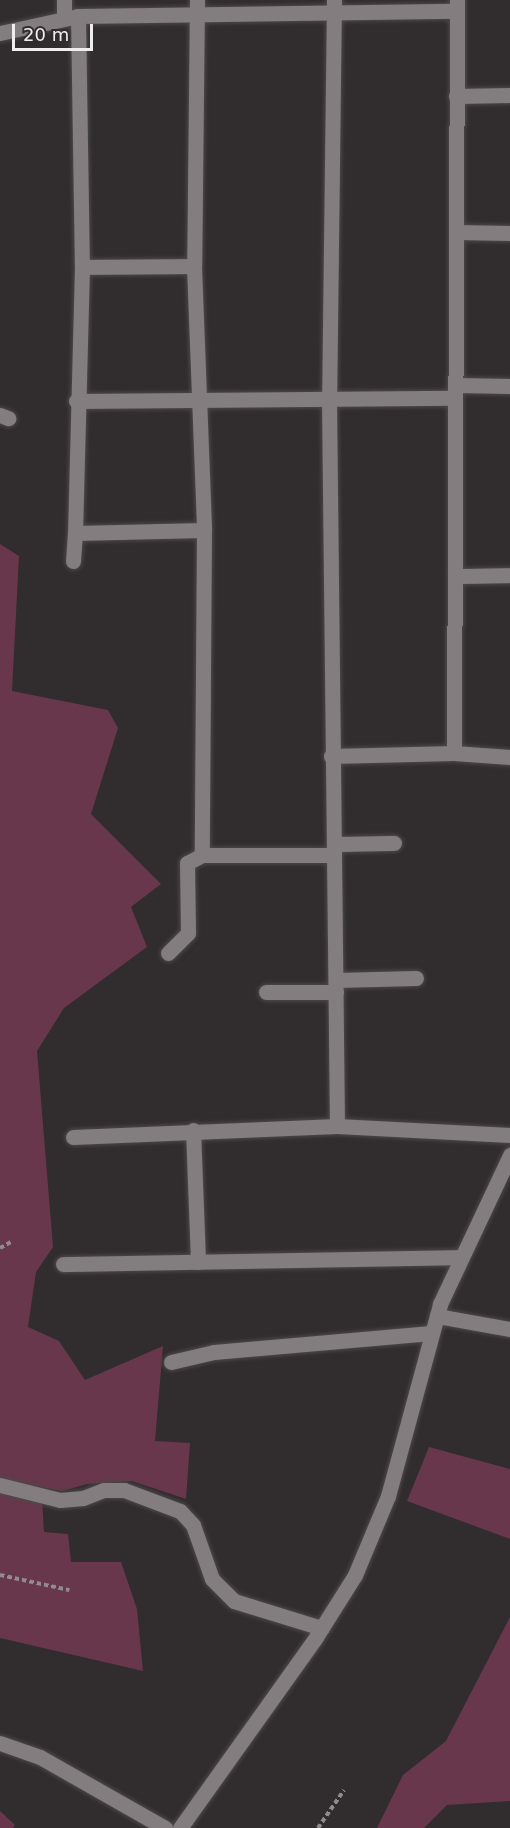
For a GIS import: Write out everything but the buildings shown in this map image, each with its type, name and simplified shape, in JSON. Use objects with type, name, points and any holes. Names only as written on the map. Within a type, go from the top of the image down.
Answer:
[{"type":"street","points":[[64,0],[71,17],[81,267],[76,401],[74,561]]},
{"type":"street","points":[[0,33],[71,17],[197,7],[457,5],[454,753]]},
{"type":"street","points":[[197,7],[194,266],[204,530],[202,855]]},
{"type":"street","points":[[334,7],[329,399],[331,756],[337,1126]]},
{"type":"street","points":[[456,96],[510,95]]},
{"type":"street","points":[[456,232],[510,233]]},
{"type":"street","points":[[81,267],[194,266]]},
{"type":"street","points":[[76,401],[329,399],[455,392],[510,386]]},
{"type":"street","points":[[75,533],[204,530]]},
{"type":"street","points":[[455,576],[510,575]]},
{"type":"street","points":[[331,756],[454,753],[510,756]]},
{"type":"street","points":[[168,953],[188,933],[187,862],[202,855],[334,850],[394,843]]},
{"type":"street","points":[[266,992],[416,978]]},
{"type":"street","points":[[73,1137],[193,1130],[337,1126],[510,1135]]},
{"type":"street","points":[[193,1130],[198,1262]]},
{"type":"street","points":[[180,1828],[322,1628],[355,1575],[385,1506],[437,1317],[460,1257],[510,1155]]},
{"type":"street","points":[[63,1263],[460,1257]]},
{"type":"street","points":[[437,1317],[510,1329]]},
{"type":"street","points":[[171,1362],[214,1352],[431,1334]]},
{"type":"street","points":[[0,1485],[60,1500],[83,1498],[104,1490],[124,1490],[180,1511],[193,1525],[212,1579],[234,1601],[322,1628]]},
{"type":"street","points":[[0,1743],[40,1757],[165,1828]]},
{"type":"path","points":[[0,1248],[11,1242]]},
{"type":"path","points":[[0,1575],[69,1590]]},
{"type":"path","points":[[318,1828],[344,1790]]},
{"type":"shaded area","points":[[0,544],[19,556],[12,691],[108,710],[118,728],[91,814],[161,884],[131,907],[147,947],[64,1008],[37,1051],[53,1247],[36,1272],[28,1327],[59,1341],[85,1380],[163,1346],[155,1441],[190,1443],[186,1499],[132,1481],[87,1484],[62,1491],[0,1479]]},
{"type":"shaded area","points":[[429,1447],[510,1469],[510,1539],[407,1501]]},
{"type":"shaded area","points":[[0,1491],[42,1499],[44,1532],[68,1534],[71,1562],[121,1562],[137,1609],[143,1671],[0,1638]]},
{"type":"shaded area","points":[[510,1617],[510,1801],[447,1805],[424,1828],[377,1828],[403,1775],[446,1741]]},
{"type":"shaded area","points":[[0,1811],[15,1825],[13,1828],[0,1828]]}]
